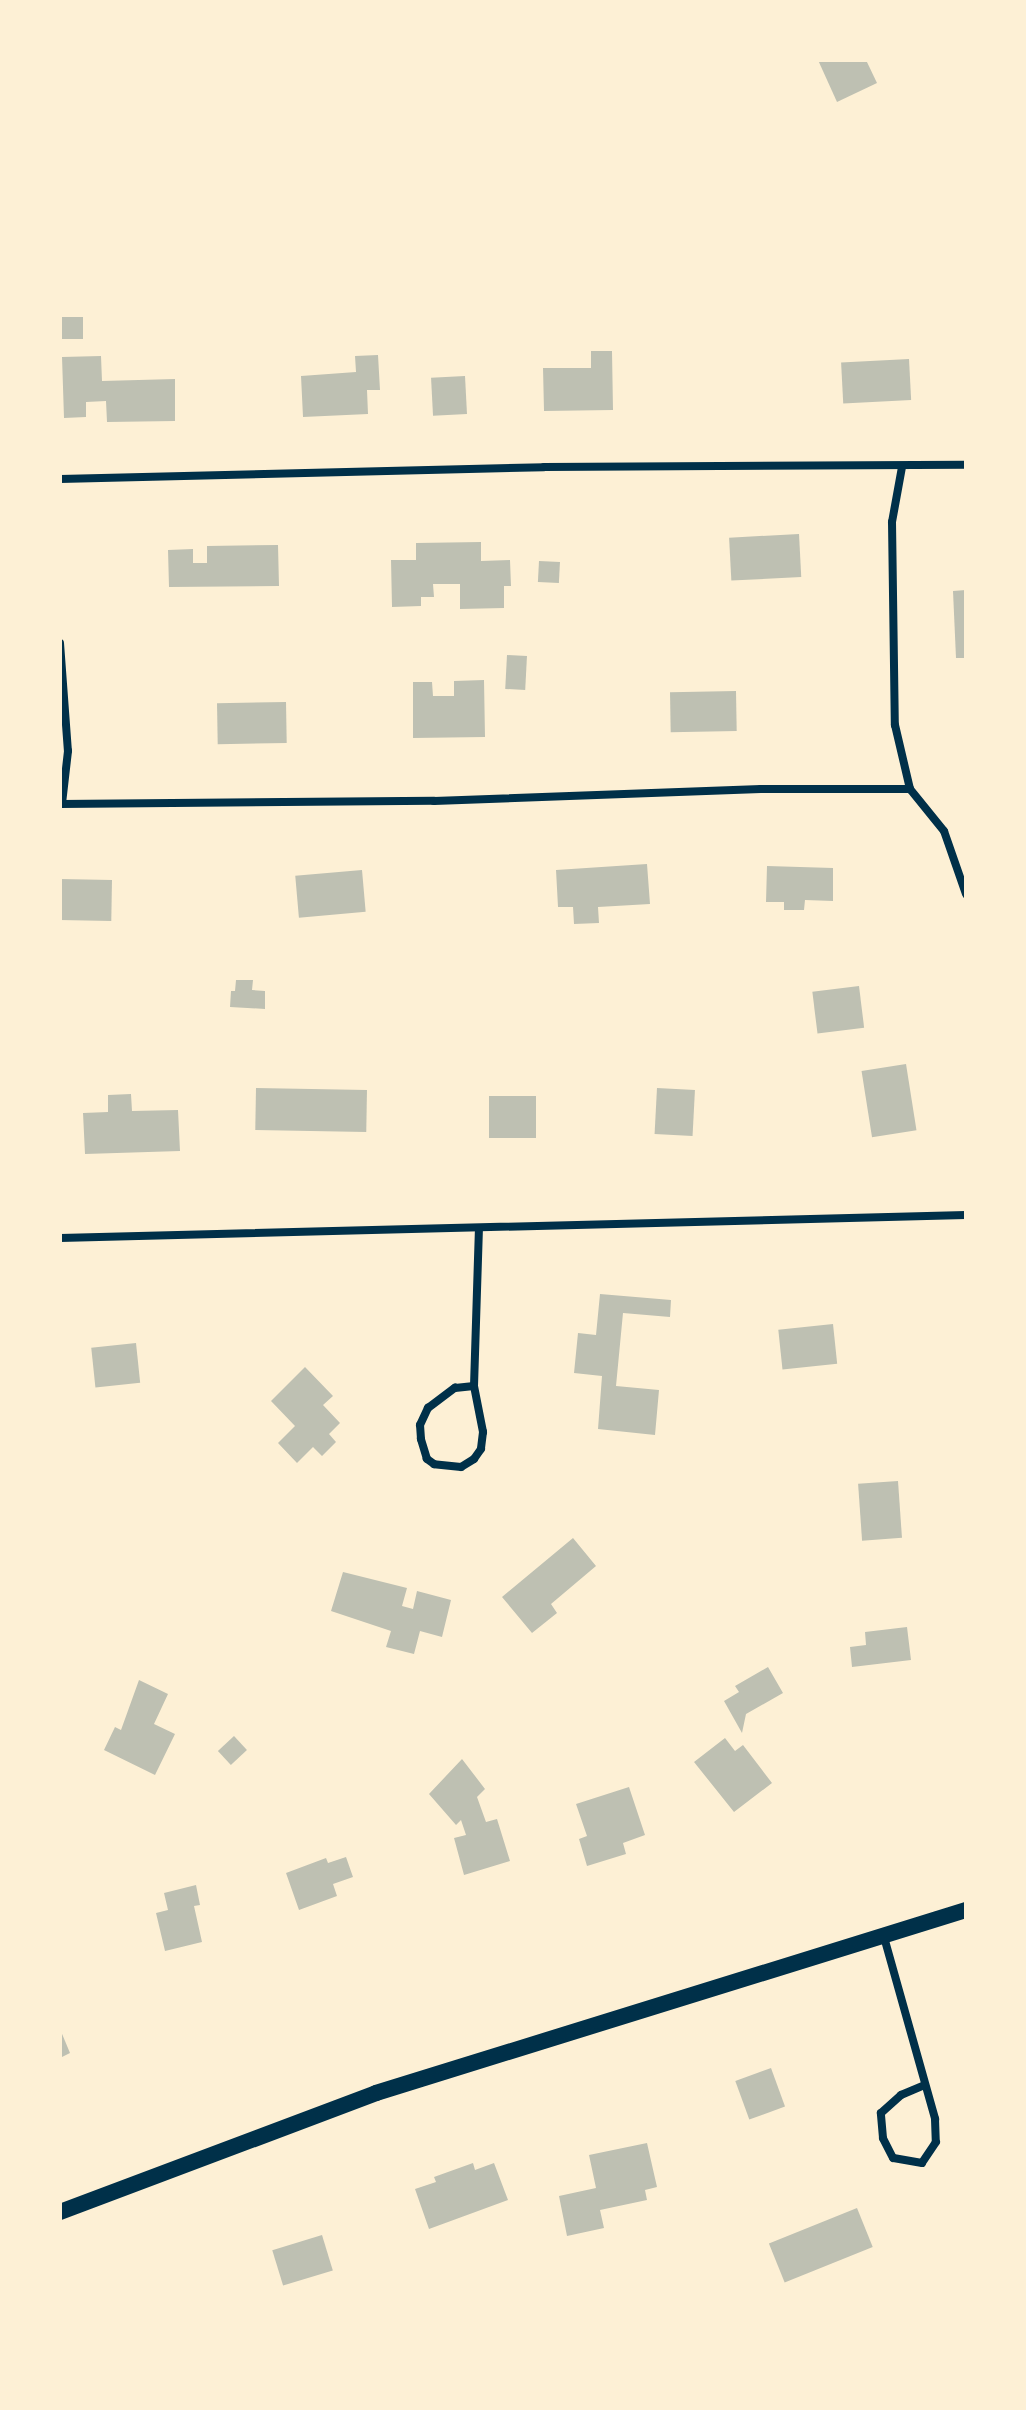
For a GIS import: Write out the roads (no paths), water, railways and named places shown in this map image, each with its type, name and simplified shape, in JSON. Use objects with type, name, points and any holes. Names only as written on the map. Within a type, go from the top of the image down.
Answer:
[{"type":"main road","points":[[60,2212],[376,2093],[966,1910]]},
{"type":"street","points":[[60,479],[544,467],[966,465]]},
{"type":"street","points":[[902,467],[892,522],[895,725],[910,789],[944,831],[966,894]]},
{"type":"street","points":[[60,643],[68,751],[61,804],[434,801],[761,789],[910,789]]},
{"type":"street","points":[[60,1238],[966,1215]]},
{"type":"street","points":[[474,1386],[455,1388],[428,1408],[420,1425],[421,1439],[427,1459],[434,1464],[461,1467],[474,1459],[481,1449],[483,1432],[474,1386],[479,1229]]},
{"type":"street","points":[[884,1937],[935,2119],[936,2142],[922,2163],[893,2158],[883,2138],[881,2113],[901,2095],[925,2085]]}]
